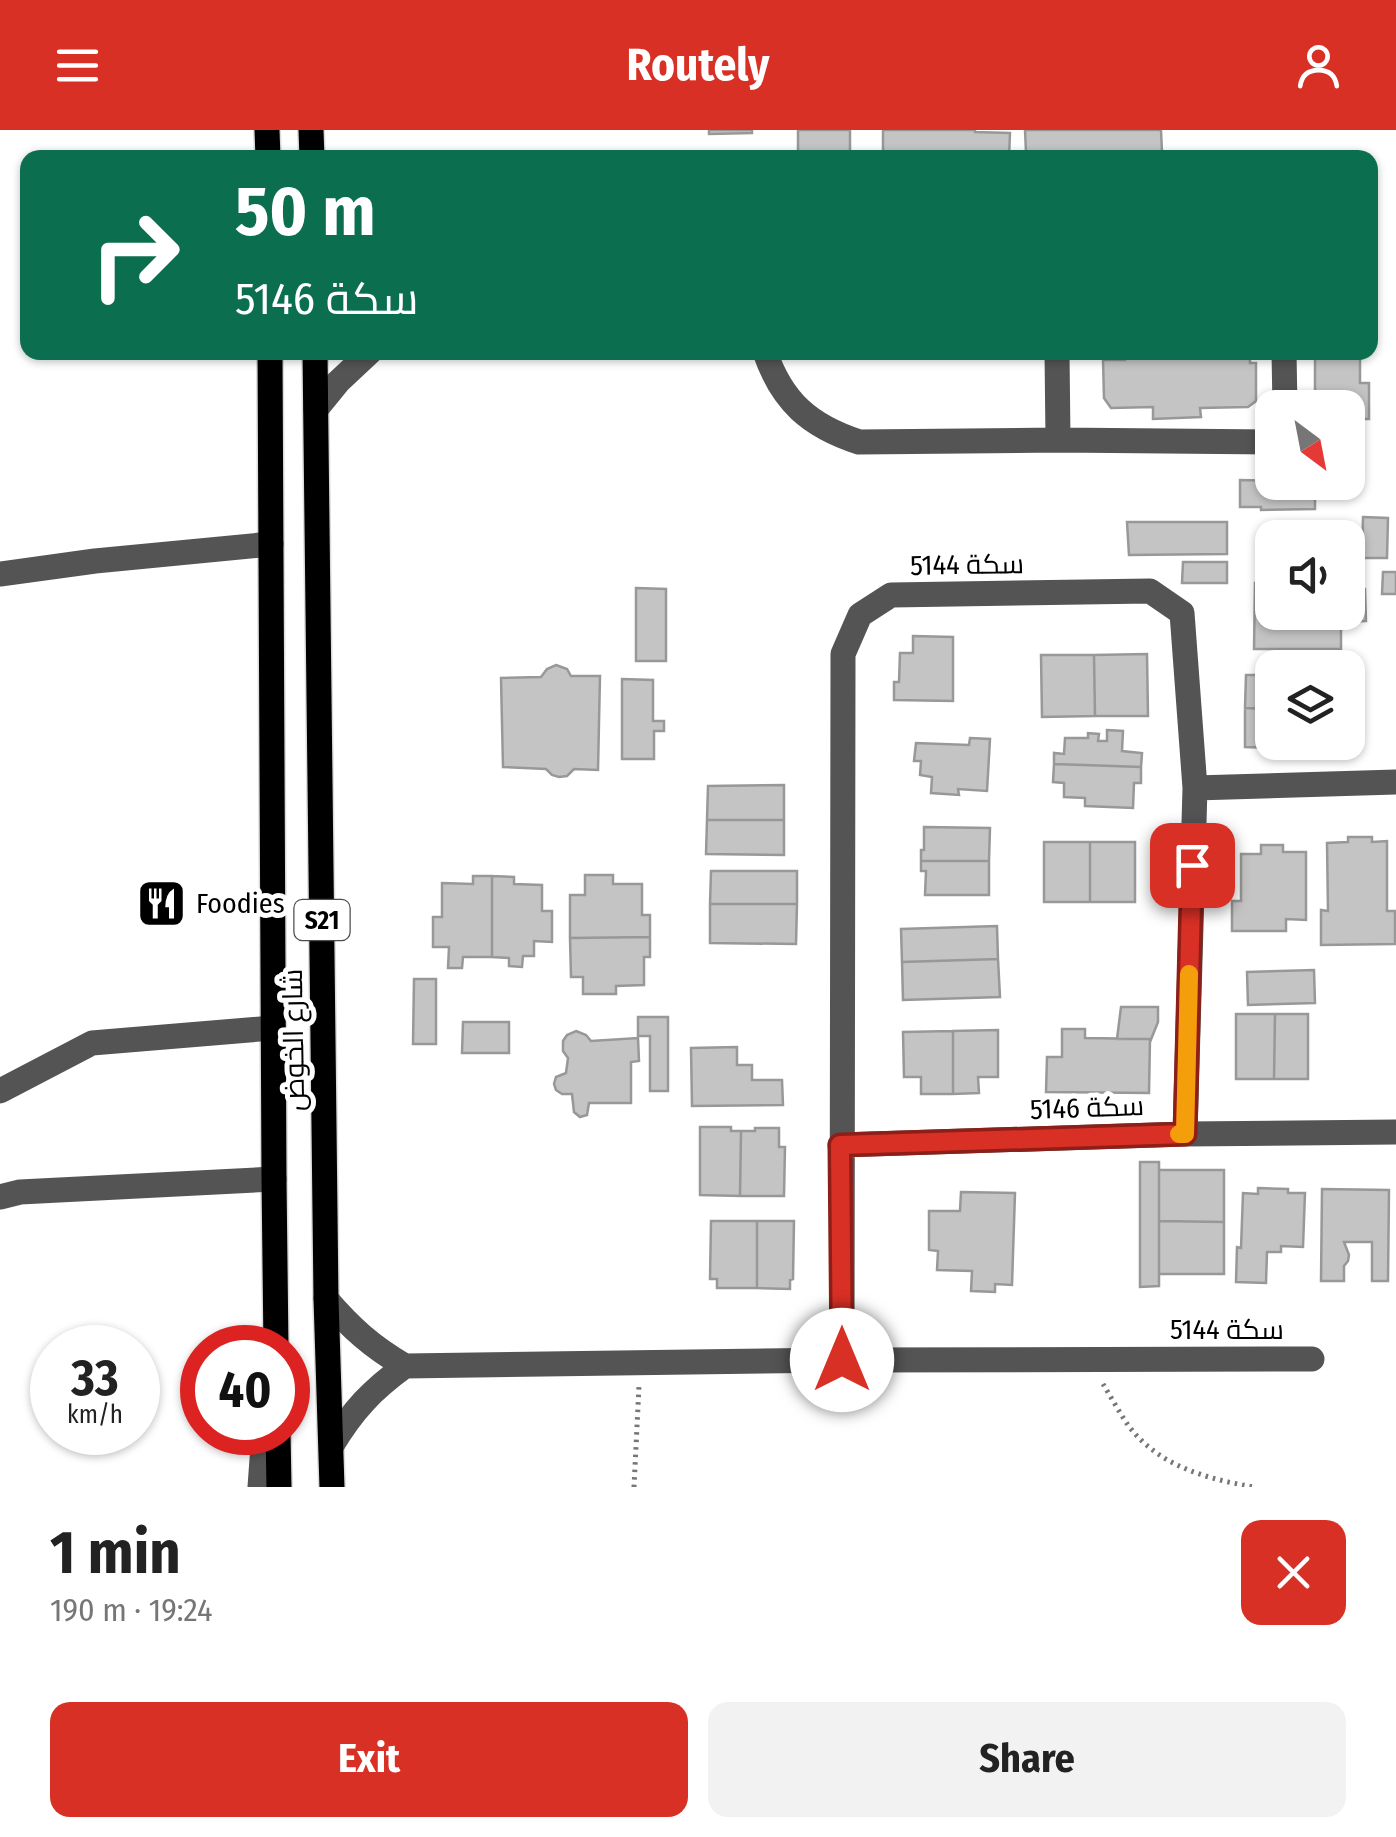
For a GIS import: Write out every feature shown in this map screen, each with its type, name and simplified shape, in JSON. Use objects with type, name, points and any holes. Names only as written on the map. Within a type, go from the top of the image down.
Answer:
[{"type":"main road","name":"شارع الخوض","points":[[270,360],[274,1325]]},
{"type":"main road","name":"شارع الخوض","points":[[316,360],[326,1299],[332,1487]]},
{"type":"main road","points":[[278,1455],[279,1487]]},
{"type":"street","points":[[316,409],[361,360]]},
{"type":"street","points":[[767,360],[774,380],[801,412],[833,434],[859,442],[1255,442]]},
{"type":"street","points":[[1056,360],[1058,440]]},
{"type":"street","points":[[1284,360],[1285,390]]},
{"type":"street","points":[[0,574],[271,544]]},
{"type":"street","name":"سكة 5144","points":[[842,1360],[843,654],[860,615],[891,595],[1150,591],[1182,613],[1195,788],[1185,1134]]},
{"type":"street","points":[[1195,788],[1396,782]]},
{"type":"street","points":[[0,1091],[92,1043],[273,1028]]},
{"type":"street","name":"سكة 5146","points":[[840,1145],[1396,1132]]},
{"type":"street","points":[[0,1196],[274,1178]]},
{"type":"street","points":[[326,1299],[349,1326],[405,1366],[363,1401],[332,1445]]},
{"type":"street","name":"سكة 5144","points":[[405,1366],[1312,1359]]},
{"type":"street","points":[[260,1487],[262,1455]]},
{"type":"path","points":[[1089,1360],[1129,1427],[1159,1456],[1214,1480],[1254,1487]]},
{"type":"path","points":[[634,1487],[640,1363]]},
{"type":"building","points":[[709,130],[752,130],[752,133],[709,134]]},
{"type":"building","points":[[798,130],[850,130],[850,150],[798,150]]},
{"type":"building","points":[[883,130],[1010,133],[1009,150],[883,150]]},
{"type":"building","points":[[1025,130],[1161,130],[1162,150],[1026,150]]},
{"type":"building","points":[[1103,360],[1256,363],[1255,402],[1248,407],[1200,408],[1201,417],[1153,419],[1153,407],[1111,408],[1104,398]]},
{"type":"building","points":[[1315,360],[1360,360],[1360,383],[1369,383],[1369,419],[1365,419],[1365,390],[1315,390]]},
{"type":"building","points":[[1240,480],[1255,480],[1255,500],[1315,500],[1315,509],[1240,507]]},
{"type":"building","points":[[1388,518],[1387,558],[1365,558],[1363,520]]},
{"type":"building","points":[[1127,522],[1227,522],[1227,554],[1129,555]]},
{"type":"building","points":[[1183,562],[1227,562],[1227,583],[1182,583]]},
{"type":"building","points":[[1383,572],[1396,572],[1396,594],[1382,594]]},
{"type":"building","points":[[1255,583],[1255,630],[1341,630],[1341,649],[1254,649]]},
{"type":"building","points":[[636,588],[666,589],[666,661],[636,661]]},
{"type":"building","points":[[913,636],[953,637],[953,701],[894,700],[900,653],[913,653]]},
{"type":"building","points":[[1147,654],[1148,716],[1095,716],[1094,655]]},
{"type":"building","points":[[1041,655],[1094,655],[1095,716],[1042,717]]},
{"type":"building","points":[[556,665],[567,669],[571,676],[600,676],[598,770],[574,769],[559,777],[546,769],[503,767],[501,678],[541,677]]},
{"type":"building","points":[[1246,675],[1255,675],[1255,708],[1245,708]]},
{"type":"building","points":[[622,679],[653,680],[653,721],[664,721],[664,731],[654,731],[654,759],[622,759]]},
{"type":"building","points":[[1245,708],[1255,708],[1255,747],[1245,747]]},
{"type":"building","points":[[1107,730],[1123,731],[1122,751],[1142,753],[1141,767],[1054,764],[1054,753],[1064,754],[1065,738],[1088,738],[1088,733],[1099,734],[1098,741],[1107,741]]},
{"type":"building","points":[[970,738],[990,739],[987,791],[958,789],[959,795],[931,793],[932,777],[920,775],[921,761],[914,761],[916,743],[969,745]]},
{"type":"building","points":[[1054,764],[1141,767],[1141,783],[1134,783],[1133,808],[1085,806],[1085,798],[1064,797],[1064,783],[1053,782]]},
{"type":"building","points":[[784,785],[784,820],[707,820],[708,786]]},
{"type":"building","points":[[707,820],[784,820],[784,855],[706,854]]},
{"type":"building","points":[[924,827],[990,828],[989,861],[921,861]]},
{"type":"building","points":[[1348,837],[1387,841],[1387,911],[1395,911],[1395,944],[1321,945],[1321,910],[1328,911],[1327,843],[1348,842]]},
{"type":"building","points":[[1044,842],[1090,842],[1090,902],[1044,902]]},
{"type":"building","points":[[1090,842],[1135,842],[1135,902],[1090,902]]},
{"type":"building","points":[[1261,845],[1283,845],[1283,852],[1306,852],[1306,920],[1286,919],[1286,931],[1232,931],[1232,901],[1241,901],[1241,854],[1261,854]]},
{"type":"building","points":[[921,861],[989,861],[989,895],[925,895],[926,871],[921,871]]},
{"type":"building","points":[[711,871],[797,871],[797,904],[710,904]]},
{"type":"building","points":[[585,875],[613,875],[613,884],[642,884],[642,915],[650,915],[650,937],[570,938],[570,895],[585,895]]},
{"type":"building","points":[[473,876],[492,876],[492,957],[463,957],[462,968],[448,968],[449,947],[433,947],[433,917],[442,917],[442,883],[473,884]]},
{"type":"building","points":[[492,876],[514,877],[514,884],[542,885],[542,911],[552,911],[552,942],[534,941],[534,956],[523,956],[522,967],[509,966],[509,958],[492,957]]},
{"type":"building","points":[[710,904],[797,904],[796,944],[710,943]]},
{"type":"building","points":[[997,926],[998,959],[902,962],[901,929]]},
{"type":"building","points":[[650,937],[650,957],[644,957],[644,985],[616,986],[616,994],[583,994],[583,977],[571,977],[570,938]]},
{"type":"building","points":[[998,959],[1000,997],[903,1000],[902,962]]},
{"type":"building","points":[[1314,970],[1315,1003],[1248,1005],[1247,972]]},
{"type":"building","points":[[414,979],[436,979],[436,1044],[413,1044]]},
{"type":"building","points":[[1121,1007],[1158,1007],[1158,1022],[1150,1042],[1117,1039]]},
{"type":"building","points":[[1236,1014],[1275,1014],[1274,1079],[1236,1079]]},
{"type":"building","points":[[1275,1014],[1308,1014],[1308,1079],[1274,1079]]},
{"type":"building","points":[[638,1017],[668,1017],[668,1091],[650,1091],[650,1036],[638,1036]]},
{"type":"building","points":[[463,1022],[509,1022],[509,1053],[462,1053]]},
{"type":"building","points":[[1062,1029],[1085,1029],[1085,1038],[1150,1039],[1149,1093],[1046,1092],[1047,1057],[1062,1057]]},
{"type":"building","points":[[998,1030],[998,1077],[978,1077],[979,1093],[953,1094],[953,1031]]},
{"type":"building","points":[[576,1031],[591,1041],[638,1038],[639,1061],[631,1062],[631,1103],[589,1103],[587,1115],[580,1117],[574,1112],[572,1094],[556,1090],[556,1077],[566,1073],[568,1058],[563,1041]]},
{"type":"building","points":[[953,1031],[953,1094],[921,1094],[921,1077],[904,1077],[903,1032]]},
{"type":"building","points":[[737,1047],[737,1065],[752,1065],[752,1080],[782,1080],[783,1105],[692,1106],[691,1048]]},
{"type":"building","points":[[700,1127],[731,1127],[731,1131],[741,1131],[740,1196],[700,1195]]},
{"type":"building","points":[[779,1128],[779,1147],[785,1147],[784,1196],[740,1196],[741,1131]]},
{"type":"building","points":[[1140,1162],[1159,1162],[1159,1286],[1140,1287]]},
{"type":"building","points":[[1159,1170],[1224,1170],[1224,1222],[1159,1221]]},
{"type":"building","points":[[1258,1188],[1305,1193],[1303,1247],[1281,1246],[1281,1252],[1267,1252],[1266,1283],[1236,1282],[1243,1193],[1258,1194]]},
{"type":"building","points":[[1322,1189],[1389,1190],[1388,1281],[1372,1281],[1372,1242],[1344,1242],[1349,1255],[1344,1281],[1321,1281]]},
{"type":"building","points":[[961,1192],[1015,1193],[1012,1285],[995,1284],[995,1292],[971,1291],[972,1271],[937,1270],[938,1251],[929,1250],[929,1211],[960,1211]]},
{"type":"building","points":[[711,1221],[757,1221],[757,1288],[717,1288],[717,1279],[710,1279]]},
{"type":"building","points":[[757,1221],[794,1221],[790,1289],[757,1288]]},
{"type":"building","points":[[1159,1221],[1224,1222],[1224,1274],[1159,1274]]},
{"type":"slow traffic","points":[[1179,1134],[1185,1134],[1189,974]]},
{"type":"place","name":"Foodies","points":[[161,903]]},
{"type":"route","points":[[842,1360],[840,1145],[1185,1134],[1192,865]]}]
